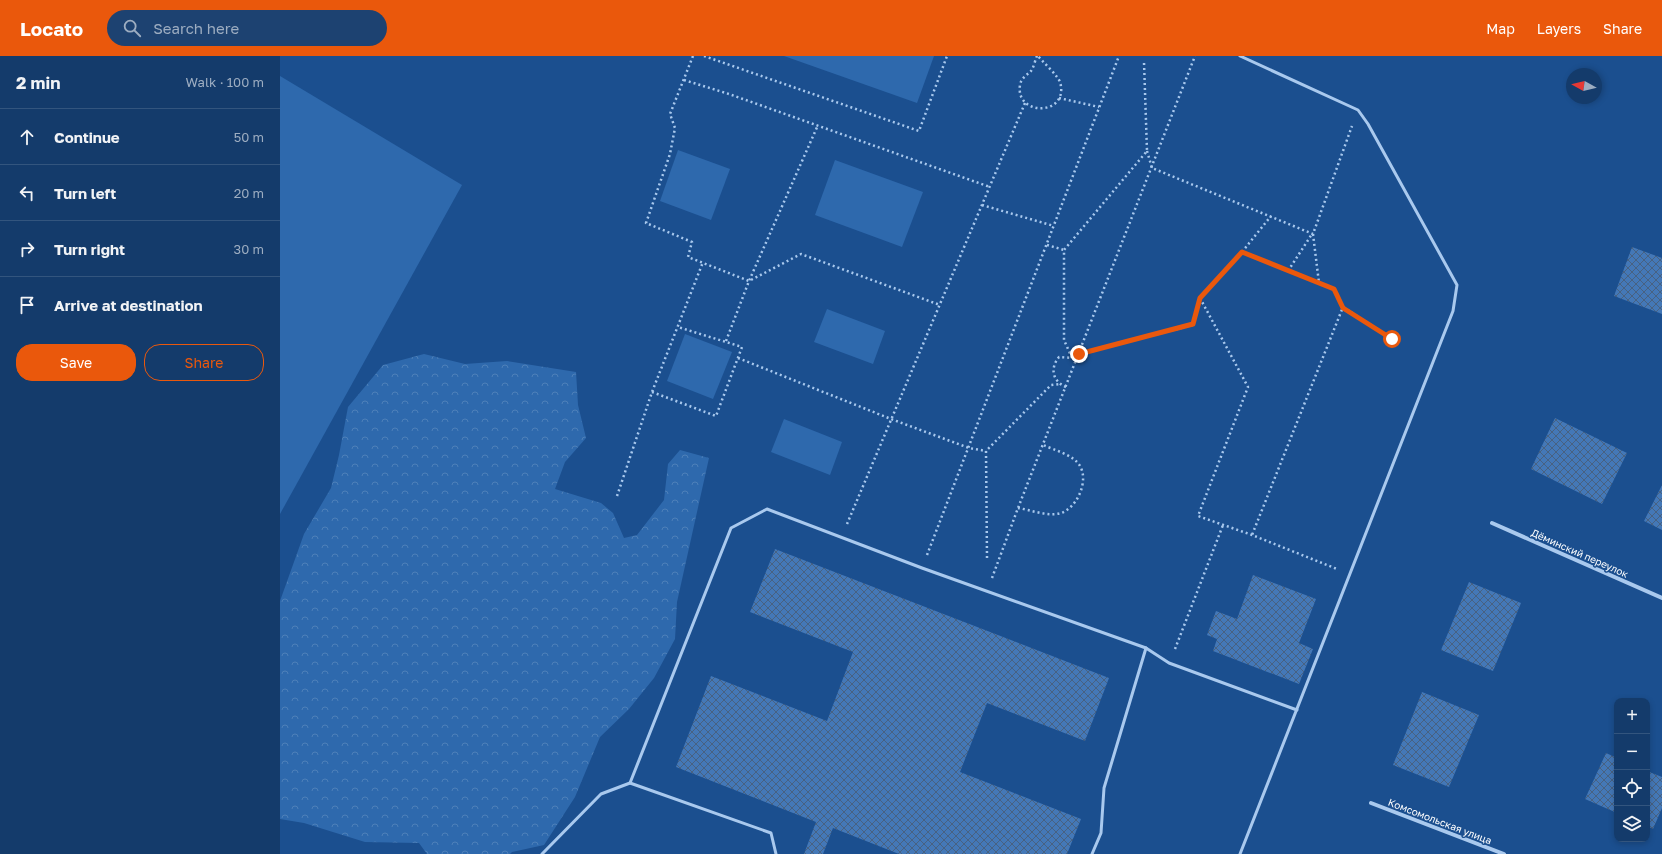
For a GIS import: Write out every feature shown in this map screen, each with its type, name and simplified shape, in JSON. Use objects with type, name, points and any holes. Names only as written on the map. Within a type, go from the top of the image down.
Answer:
[{"type":"street","name":"Дёминский переулок","points":[[1492,522],[1662,598]]},
{"type":"street","name":"Комсомольская улица","points":[[1371,804],[1504,854]]},
{"type":"lane","points":[[1240,56],[1358,110],[1368,124],[1457,285],[1453,311],[1240,854]]},
{"type":"lane","points":[[630,784],[731,528],[767,509],[987,592],[1146,648],[1170,663],[1297,710]]},
{"type":"lane","points":[[1092,854],[1101,833],[1104,788],[1146,648]]},
{"type":"lane","points":[[542,854],[601,794],[630,784],[771,833],[776,854]]},
{"type":"path","points":[[692,56],[670,114],[675,128],[670,154],[646,223],[692,242],[688,256],[749,281],[801,254],[940,305]]},
{"type":"path","points":[[704,56],[919,131],[947,56]]},
{"type":"path","points":[[1037,56],[1060,81],[1061,91],[1059,98],[1051,106],[1043,109],[1032,108],[1025,103],[1020,86],[1025,75],[1031,70],[1037,56]]},
{"type":"path","points":[[922,568],[1119,56]]},
{"type":"path","points":[[987,592],[1018,508],[1196,56]]},
{"type":"path","points":[[1144,62],[1147,151],[1152,168]]},
{"type":"path","points":[[684,80],[818,125],[990,186]]},
{"type":"path","points":[[1059,98],[1100,107]]},
{"type":"path","points":[[841,538],[1025,103]]},
{"type":"path","points":[[1288,271],[1313,234],[1358,110]]},
{"type":"path","points":[[726,341],[749,281],[818,125]]},
{"type":"path","points":[[1076,361],[1072,358],[1064,340],[1064,250],[1147,151]]},
{"type":"path","points":[[1152,168],[1313,234]]},
{"type":"path","points":[[982,205],[1054,226]]},
{"type":"path","points":[[1079,354],[1193,324],[1200,298],[1242,252],[1271,216]]},
{"type":"path","points":[[1313,234],[1319,283]]},
{"type":"path","points":[[1047,245],[1064,250]]},
{"type":"path","points":[[1242,252],[1334,289],[1343,308],[1392,339]]},
{"type":"path","points":[[617,496],[652,392],[703,262]]},
{"type":"path","points":[[1200,298],[1248,387],[1198,516],[1252,535],[1351,574]]},
{"type":"path","points":[[1252,535],[1343,308]]},
{"type":"path","points":[[652,392],[716,416],[742,347],[678,327]]},
{"type":"path","points":[[1060,384],[1053,371],[1054,363],[1059,357],[1072,358]]},
{"type":"path","points":[[738,358],[969,448],[986,451]]},
{"type":"path","points":[[988,558],[986,451],[1052,385],[1060,384],[1066,387]]},
{"type":"path","points":[[1018,508],[1048,514],[1061,513],[1072,505],[1081,492],[1083,478],[1080,466],[1072,458],[1043,444]]},
{"type":"path","points":[[1170,663],[1223,525]]},
{"type":"green space","points":[[784,56],[934,56],[917,103]]},
{"type":"green space","points":[[280,76],[462,185],[280,514]]},
{"type":"green space","points":[[678,150],[730,169],[711,220],[660,201]]},
{"type":"green space","points":[[835,160],[923,192],[902,247],[815,215]]},
{"type":"green space","points":[[827,309],[885,331],[873,364],[814,342]]},
{"type":"green space","points":[[685,334],[732,352],[713,399],[667,381]]},
{"type":"green space","points":[[424,354],[465,364],[507,361],[576,372],[578,405],[586,438],[565,462],[555,489],[601,503],[613,513],[624,538],[637,535],[664,500],[668,464],[680,450],[709,458],[677,602],[675,639],[654,678],[629,709],[600,737],[575,797],[544,845],[512,852],[510,854],[427,854],[419,843],[365,842],[304,823],[280,819],[280,601],[304,534],[331,488],[348,407],[383,365]]},
{"type":"green space","points":[[784,419],[842,442],[830,475],[771,452]]},
{"type":"building","points":[[1632,247],[1662,258],[1662,314],[1614,296]]},
{"type":"building","points":[[1555,418],[1627,453],[1602,504],[1531,469]]},
{"type":"building","points":[[1662,485],[1662,530],[1644,521]]},
{"type":"building","points":[[775,549],[1109,678],[1085,741],[987,703],[960,772],[1081,819],[1067,854],[899,854],[833,828],[823,854],[804,854],[816,822],[676,767],[711,676],[827,721],[853,652],[750,612]]},
{"type":"building","points":[[1253,575],[1316,599],[1299,643],[1313,649],[1299,684],[1213,651],[1217,639],[1207,635],[1216,611],[1237,619]]},
{"type":"building","points":[[1469,582],[1521,603],[1493,671],[1441,650]]},
{"type":"building","points":[[1422,692],[1479,715],[1449,787],[1393,765]]},
{"type":"building","points":[[1606,753],[1614,757],[1614,812],[1585,799]]},
{"type":"building","points":[[1650,772],[1662,777],[1662,808],[1653,829],[1650,828]]},
{"type":"route","points":[[1079,354],[1193,324],[1200,298],[1242,252],[1334,289],[1343,308],[1392,339]]}]
